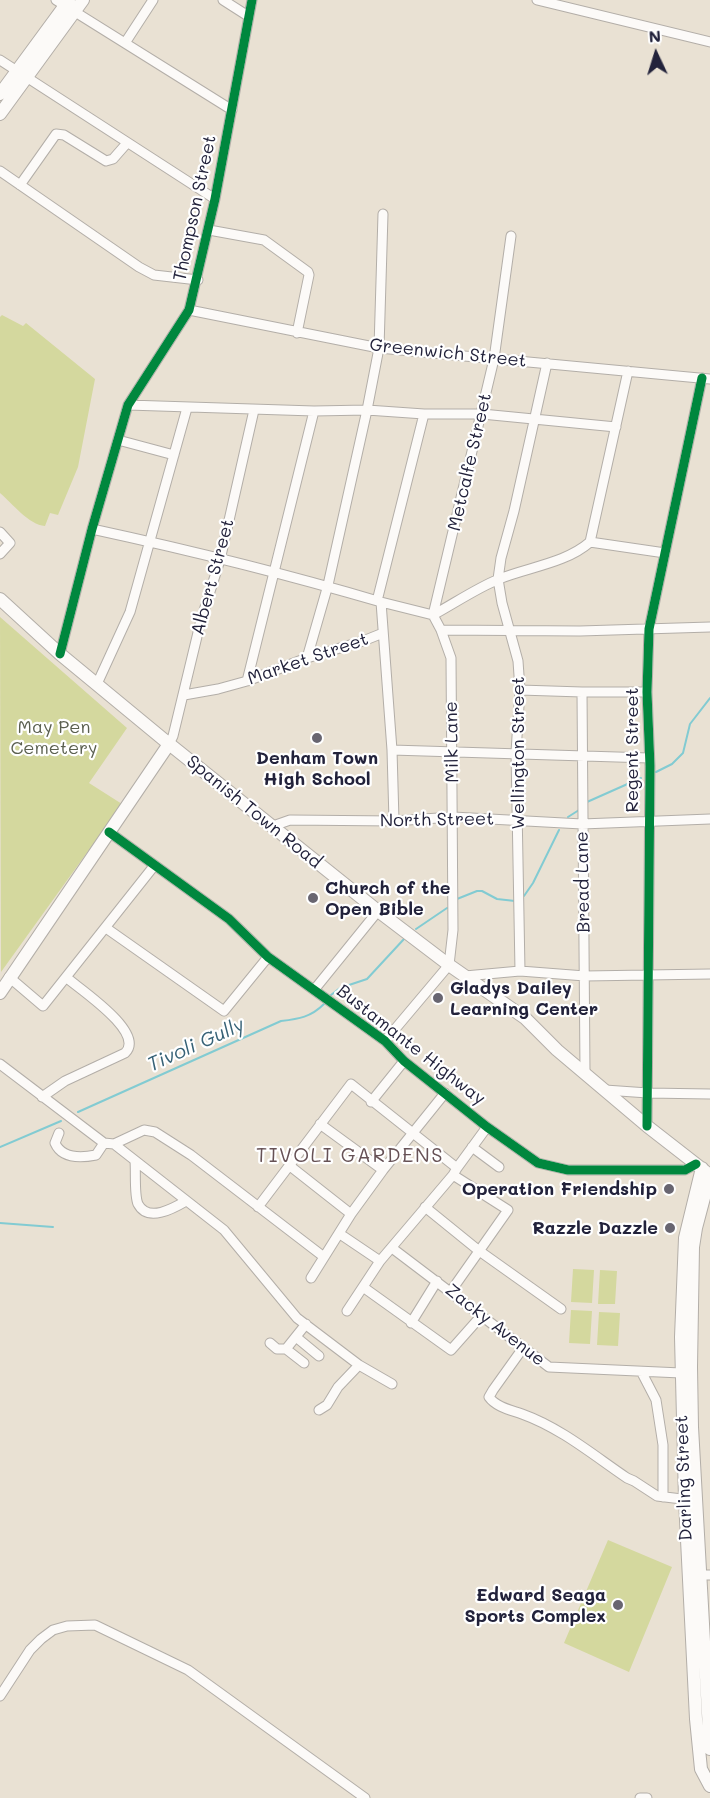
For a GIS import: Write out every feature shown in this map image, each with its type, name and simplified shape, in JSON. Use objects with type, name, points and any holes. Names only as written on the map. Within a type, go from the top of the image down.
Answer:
[{"type":"street","points":[[0,114],[66,4],[83,0]]},
{"type":"street","points":[[124,43],[153,0]]},
{"type":"street","points":[[223,0],[248,16]]},
{"type":"street","name":"Thompson Street","points":[[60,654],[92,529],[128,405],[189,310],[198,280],[252,0]]},
{"type":"street","points":[[543,1],[710,42]]},
{"type":"street","points":[[66,4],[232,110]]},
{"type":"street","points":[[0,60],[215,199]]},
{"type":"street","points":[[0,94],[22,74]]},
{"type":"street","points":[[20,185],[56,134],[64,135],[106,160],[113,159],[127,142]]},
{"type":"street","points":[[0,171],[139,267],[154,275],[198,280]]},
{"type":"street","points":[[307,658],[328,585],[379,348],[382,214]]},
{"type":"street","points":[[208,230],[264,240],[308,272],[297,333]]},
{"type":"street","name":"Metcalfe Street","points":[[433,615],[494,358],[511,236]]},
{"type":"street","name":"Greenwich Street","points":[[189,310],[379,348],[706,378]]},
{"type":"street","name":"Wellington Street","points":[[520,971],[516,752],[520,690],[518,661],[502,603],[498,579],[547,363]]},
{"type":"street","points":[[92,529],[273,571],[433,615],[498,579],[583,549],[591,542],[628,371]]},
{"type":"street","name":"Regent Street","points":[[647,1126],[649,758],[647,692],[650,629],[665,553],[706,378]]},
{"type":"street","points":[[128,405],[482,414],[616,427]]},
{"type":"street","points":[[97,684],[130,612],[187,408]]},
{"type":"street","name":"Albert Street","points":[[169,744],[173,736],[201,621],[220,560],[254,410]]},
{"type":"street","points":[[247,681],[314,411]]},
{"type":"street","name":"Market Street","points":[[183,695],[247,681],[383,633],[379,601],[424,414]]},
{"type":"street","points":[[118,440],[174,455]]},
{"type":"street","points":[[0,532],[9,543],[0,554]]},
{"type":"street","points":[[591,542],[665,553]]},
{"type":"street","name":"Spanish Town Road","points":[[0,599],[60,654],[169,744],[378,911],[449,965],[525,1018],[557,1050],[647,1126],[703,1169]]},
{"type":"street","name":"Milk Lane","points":[[433,615],[451,658],[453,930],[449,965]]},
{"type":"street","points":[[441,630],[710,627]]},
{"type":"street","points":[[383,633],[392,750],[394,821]]},
{"type":"street","points":[[520,690],[647,692]]},
{"type":"street","name":"Bread Lane","points":[[582,692],[585,1072]]},
{"type":"street","points":[[0,993],[169,744]]},
{"type":"street","points":[[392,750],[516,752],[581,757],[649,758]]},
{"type":"street","name":"North Street","points":[[273,826],[290,820],[394,821],[453,817],[582,824],[710,819]]},
{"type":"street","name":"Bustamante Highway","points":[[109,832],[229,919],[268,957],[385,1041],[404,1060],[445,1093],[538,1163],[568,1170],[703,1169]]},
{"type":"street","points":[[9,977],[43,1006],[154,866]]},
{"type":"street","points":[[314,990],[378,911]]},
{"type":"street","points":[[106,928],[224,1011],[268,957]]},
{"type":"street","points":[[385,1041],[449,965]]},
{"type":"street","points":[[465,976],[520,971],[585,976],[710,974]]},
{"type":"street","points":[[42,1097],[65,1081],[125,1053],[129,1048],[130,1043],[126,1031],[110,1013],[67,978]]},
{"type":"street","points":[[371,1102],[404,1060]]},
{"type":"street","points":[[0,1064],[42,1097],[135,1161],[224,1230],[284,1304],[359,1365],[392,1384]]},
{"type":"street","points":[[258,1207],[351,1084],[371,1102],[414,1132],[455,1171],[508,1210],[451,1291]]},
{"type":"street","points":[[605,1090],[710,1094]]},
{"type":"street","points":[[310,1278],[351,1214],[383,1170],[445,1093]]},
{"type":"street","points":[[320,1124],[383,1170]]},
{"type":"street","points":[[346,1311],[380,1262],[455,1171],[487,1126]]},
{"type":"street","points":[[59,1133],[55,1143],[57,1149],[68,1156],[87,1157],[96,1155],[109,1144],[144,1130],[151,1130],[191,1155],[324,1257]]},
{"type":"street","points":[[472,1147],[499,1167]]},
{"type":"street","points":[[135,1161],[137,1203],[142,1209],[153,1213],[165,1212],[186,1201]]},
{"type":"street","points":[[290,1166],[351,1214]]},
{"type":"street","name":"Darling Street","points":[[690,1500],[692,1266],[694,1237],[706,1204],[703,1169]]},
{"type":"street","name":"Darling Street","points":[[703,1169],[687,1228],[683,1255],[681,1374],[690,1500],[701,1596],[701,1769],[710,1786]]},
{"type":"street","points":[[425,1207],[478,1250],[561,1310]]},
{"type":"street","points":[[339,1234],[380,1262]]},
{"type":"street","name":"Zacky Avenue","points":[[392,1248],[549,1367],[681,1374]]},
{"type":"street","points":[[411,1323],[437,1281]]},
{"type":"street","points":[[363,1287],[452,1350],[482,1315]]},
{"type":"street","points":[[286,1349],[306,1324]]},
{"type":"street","points":[[296,1337],[319,1356]]},
{"type":"street","points":[[270,1343],[277,1349],[286,1349],[304,1363]]},
{"type":"street","points":[[523,1348],[493,1390],[489,1397],[491,1401],[537,1420],[569,1438],[657,1496],[690,1500]]},
{"type":"street","points":[[319,1410],[327,1405],[338,1387],[359,1365]]},
{"type":"street","points":[[642,1373],[656,1400],[663,1445],[663,1497]]},
{"type":"street","name":"Darling Street","points":[[699,1575],[702,1719],[710,1749]]},
{"type":"street","points":[[0,1696],[30,1650],[53,1630],[67,1626],[95,1625],[188,1670],[365,1798]]},
{"type":"street","points":[[640,1798],[647,1798]]},
{"type":"green space","points":[[2,315],[23,326],[26,323],[95,379],[78,467],[58,515],[50,513],[45,526],[27,518],[0,493],[0,317]]},
{"type":"green space","name":"May Pen Cemetery","points":[[0,617],[127,728],[89,783],[122,804],[1,972]]},
{"type":"green space","points":[[573,1269],[594,1270],[592,1303],[571,1302]]},
{"type":"green space","points":[[600,1270],[617,1271],[615,1304],[598,1304]]},
{"type":"green space","points":[[571,1310],[592,1311],[590,1344],[569,1343]]},
{"type":"green space","points":[[599,1312],[620,1313],[618,1346],[597,1345]]},
{"type":"green space","name":"Edward Seaga Sports Complex","points":[[608,1540],[672,1567],[629,1672],[564,1643]]},
{"type":"waterway","name":"Tivoli Gully","points":[[656,772],[672,764],[683,753],[690,724],[710,698]]},
{"type":"waterway","name":"Tivoli Gully","points":[[587,802],[641,778]]},
{"type":"waterway","name":"Tivoli Gully","points":[[568,817],[579,810]]},
{"type":"waterway","name":"Tivoli Gully","points":[[524,896],[533,883],[559,830]]},
{"type":"waterway","name":"Tivoli Gully","points":[[457,899],[482,891],[497,899],[515,901]]},
{"type":"waterway","name":"Tivoli Gully","points":[[416,929],[447,908]]},
{"type":"waterway","name":"Tivoli Gully","points":[[331,995],[340,988],[367,979],[404,939]]},
{"type":"waterway","name":"Tivoli Gully","points":[[78,1112],[281,1021],[309,1015],[324,1004]]},
{"type":"waterway","name":"Tivoli Gully","points":[[0,1147],[61,1121]]},
{"type":"waterway","points":[[0,1223],[53,1227]]},
{"type":"cycle path","points":[[60,654],[92,529],[128,405],[189,310],[215,199],[252,0]]},
{"type":"cycle path","points":[[647,1126],[649,629],[702,378]]},
{"type":"cycle path","points":[[109,832],[229,919],[268,957],[385,1041],[404,1061],[487,1127],[538,1163],[568,1170],[685,1170],[696,1164]]},
{"type":"place","name":"Denham Town High School","points":[[317,738]]},
{"type":"place","name":"Church of the Open Bible","points":[[313,898]]},
{"type":"place","name":"Gladys Dailey Learning Center","points":[[438,998]]},
{"type":"place","name":"Operation Friendship","points":[[669,1189]]},
{"type":"place","name":"Razzle Dazzle","points":[[670,1228]]},
{"type":"place","name":"Edward Seaga Sports Complex","points":[[618,1605]]},
{"type":"district","name":"TIVOLI GARDENS","points":[[350,1156]]}]
